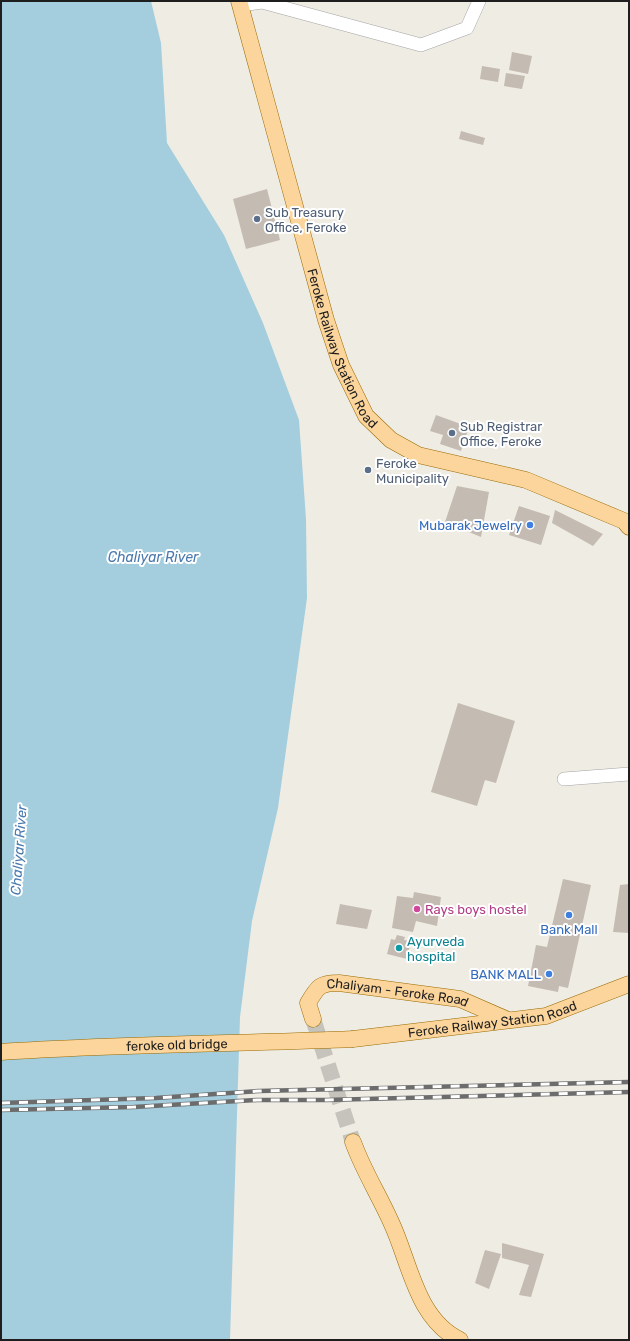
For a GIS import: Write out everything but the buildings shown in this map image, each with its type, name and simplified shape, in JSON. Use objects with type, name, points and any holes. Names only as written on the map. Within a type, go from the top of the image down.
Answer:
[{"type":"main road","name":"Feroke Railway Station Road","points":[[240,3],[326,320],[340,365],[366,416],[391,440],[418,455],[526,480],[624,521],[629,527]]},
{"type":"main road","name":"Chaliyam - Feroke Road","points":[[313,1019],[308,1003],[316,989],[326,983],[340,983],[460,998],[508,1020]]},
{"type":"main road","name":"Feroke Railway Station Road","points":[[353,1039],[546,1016],[629,984]]},
{"type":"main road","name":"feroke old bridge","points":[[1,1052],[88,1046],[222,1044],[353,1039]]},
{"type":"main road","points":[[353,1142],[359,1160],[393,1225],[423,1303],[440,1328],[460,1340]]},
{"type":"street","points":[[240,3],[262,2],[421,45],[467,28],[479,1]]},
{"type":"street","points":[[564,779],[629,774]]},
{"type":"water","name":"Chaliyar River","points":[[1,1],[151,1],[161,43],[167,143],[224,235],[263,323],[299,420],[306,519],[307,598],[278,808],[252,921],[240,1017],[230,1340],[1,1340]]},
{"type":"tunnel","points":[[313,1019],[353,1142]]},
{"type":"railway","points":[[1,1103],[156,1098],[259,1091],[629,1082]]},
{"type":"railway","points":[[1,1110],[134,1107],[257,1100],[326,1100],[629,1092]]},
{"type":"place","name":"Sub Treasury Office, Feroke","points":[[257,219]]},
{"type":"place","name":"Sub Registrar Office, Feroke","points":[[452,433]]},
{"type":"place","name":"Feroke Municipality","points":[[368,470]]},
{"type":"place","name":"Mubarak Jewelry","points":[[530,525]]},
{"type":"place","name":"Rays boys hostel","points":[[417,909]]},
{"type":"place","name":"Bank Mall","points":[[569,915]]},
{"type":"place","name":"Ayurveda hospital","points":[[399,948]]},
{"type":"place","name":"BANK MALL","points":[[549,974]]}]
